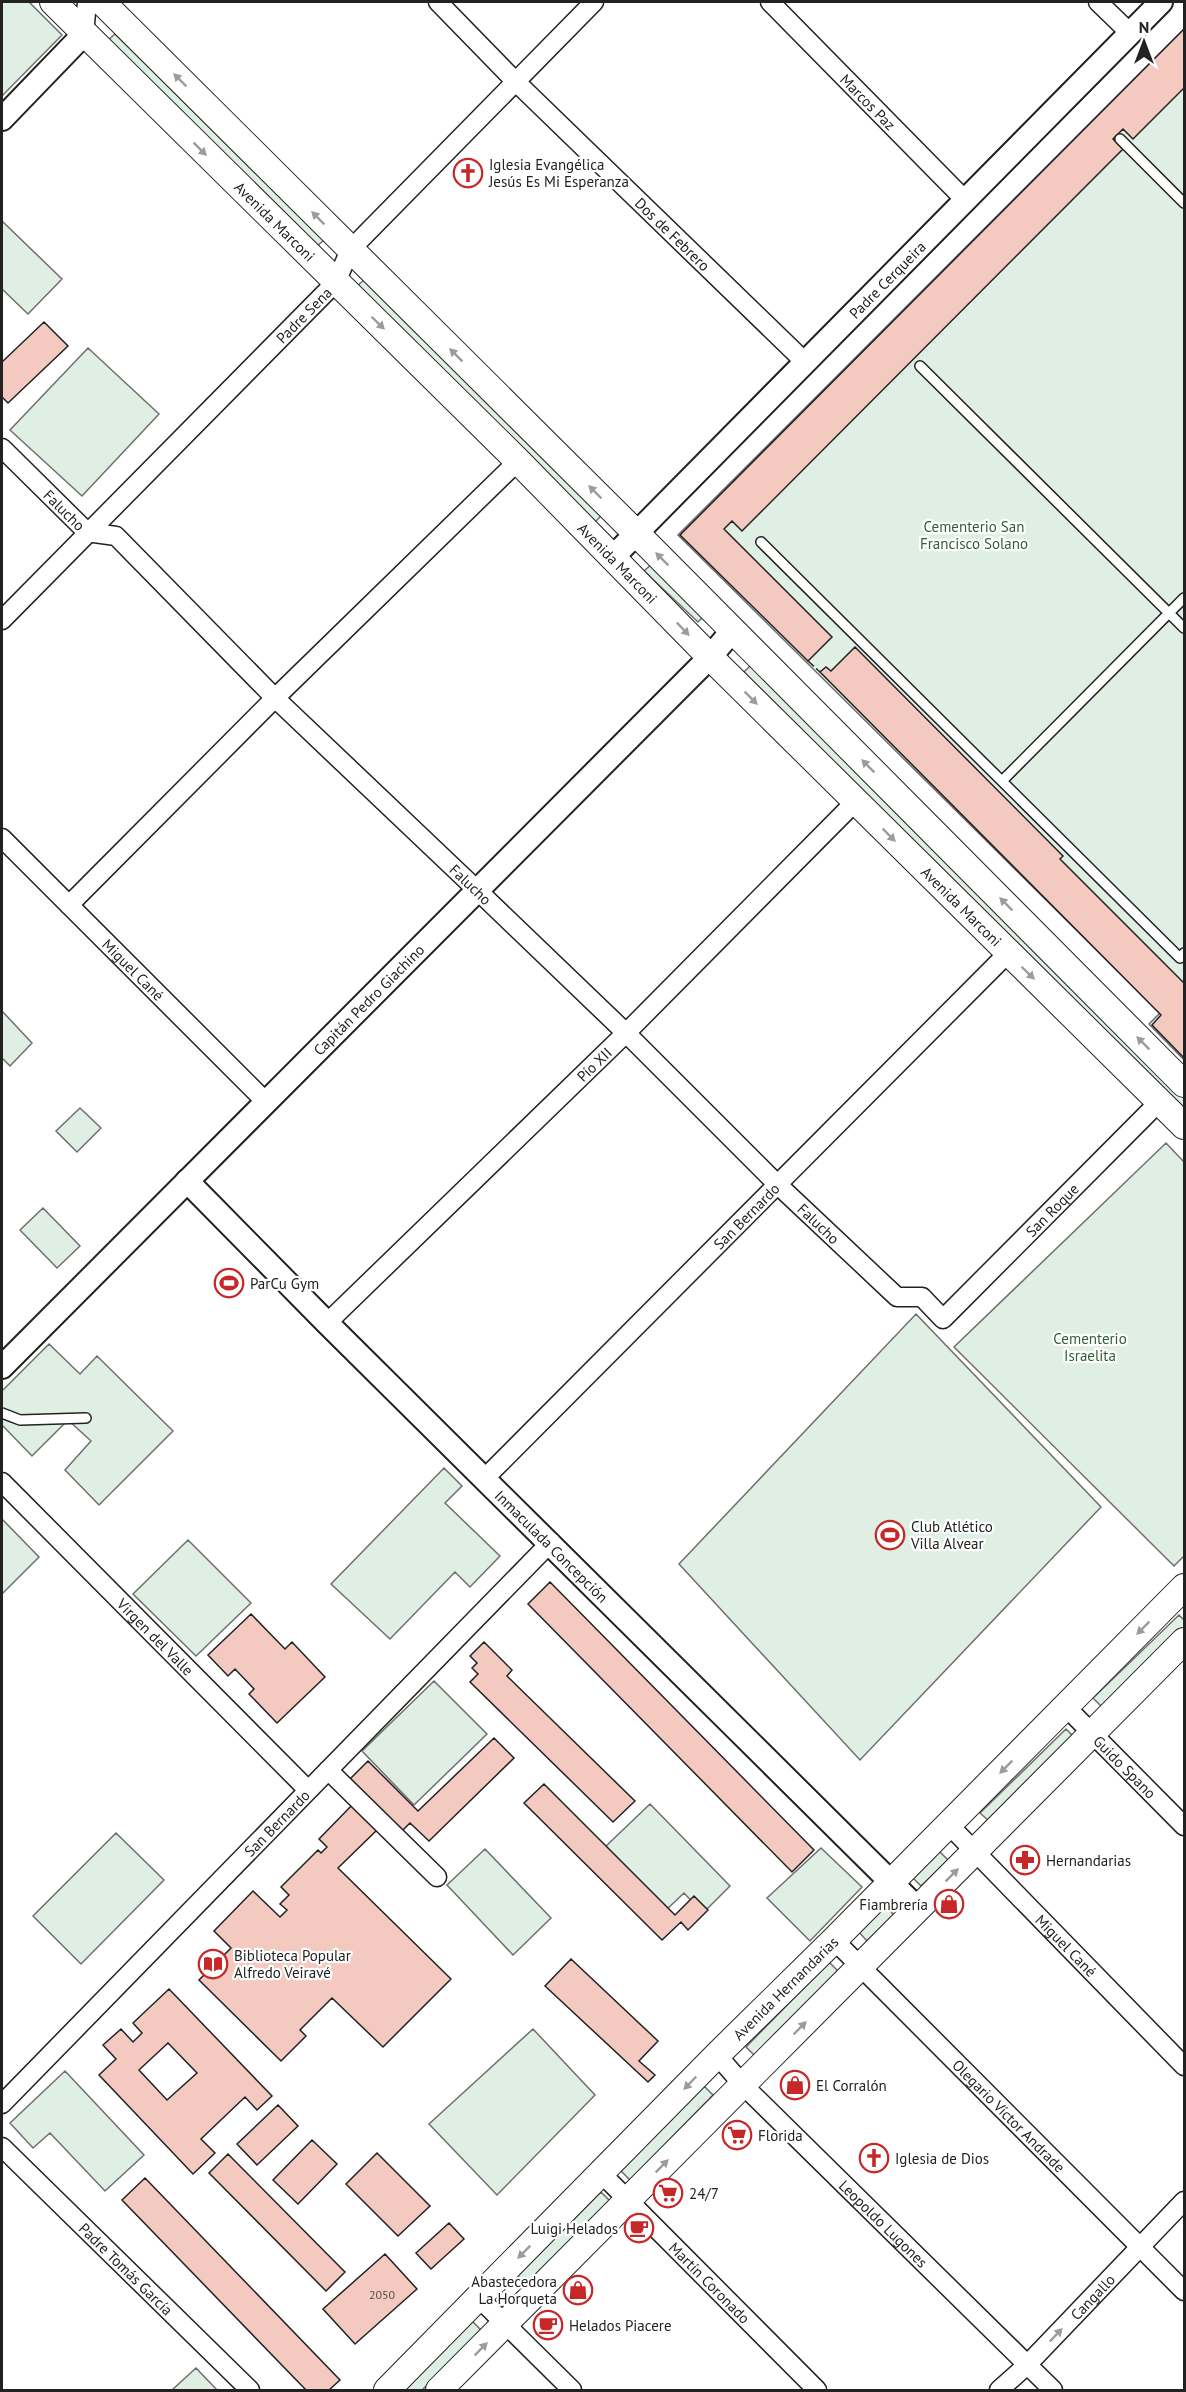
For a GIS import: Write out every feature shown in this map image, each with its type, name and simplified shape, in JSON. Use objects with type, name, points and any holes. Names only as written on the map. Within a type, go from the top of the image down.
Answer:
[{"type":"main road","name":"Avenida Marconi","points":[[53,2],[519,461],[710,657],[1185,1126]]},
{"type":"main road","points":[[102,2],[1185,1084]]},
{"type":"main road","name":"Avenida Hernandarias","points":[[387,2391],[717,2055],[1184,1587]]},
{"type":"main road","points":[[439,2391],[1185,1641]]},
{"type":"street","points":[[2,119],[84,34],[87,2]]},
{"type":"street","name":"Dos de Febrero","points":[[438,2],[515,81],[806,363]]},
{"type":"street","name":"Padre Sena","points":[[2,620],[336,282],[350,250],[594,2]]},
{"type":"street","name":"Marcos Paz","points":[[770,2],[966,201]]},
{"type":"street","points":[[1098,2],[1130,33]]},
{"type":"street","name":"Padre Cerqueira","points":[[613,557],[1161,2]]},
{"type":"street","name":"Falucho","points":[[2,448],[87,532],[116,536],[275,698],[626,1033],[777,1184],[897,1297],[922,1297],[943,1319]]},
{"type":"street","points":[[69,905],[275,698],[519,461]]},
{"type":"street","name":"Capitán Pedro Giachino","points":[[2,1367],[710,657],[733,630]]},
{"type":"street","name":"Pío XII","points":[[327,1323],[626,1033],[855,801]]},
{"type":"street","name":"Miguel Cané","points":[[2,838],[266,1102]]},
{"type":"street","name":"San Bernardo","points":[[485,1478],[1008,953]]},
{"type":"street","name":"San Roque","points":[[943,1319],[1160,1101]]},
{"type":"street","name":"Inmaculada Concepción","points":[[187,1181],[327,1323],[551,1542],[918,1908]]},
{"type":"street","name":"Virgen del Valle","points":[[2,1482],[308,1790]]},
{"type":"street","name":"San Bernardo","points":[[2,2104],[551,1542]]},
{"type":"street","name":"Guido Spano","points":[[1066,1707],[1185,1826]]},
{"type":"street","points":[[328,1770],[437,1877]]},
{"type":"street","name":"Miguel Cané","points":[[948,1825],[1185,2066]]},
{"type":"street","name":"Olegario Víctor Andrade","points":[[834,1940],[1185,2291]]},
{"type":"street","name":"Leopoldo Lugones","points":[[717,2055],[743,2085],[1053,2391]]},
{"type":"street","name":"Padre Tomás García","points":[[2,2147],[250,2391]]},
{"type":"street","name":"Martín Coronado","points":[[602,2174],[817,2391]]},
{"type":"street","name":"Cangallo","points":[[999,2391],[1027,2365],[1185,2201]]},
{"type":"street","points":[[479,2298],[572,2391]]},
{"type":"lane","points":[[1120,139],[1185,204]]},
{"type":"lane","points":[[920,366],[1185,628]]},
{"type":"lane","points":[[762,542],[1180,958],[1185,953]]},
{"type":"lane","points":[[1002,781],[1185,598]]},
{"type":"lane","points":[[2,1413],[20,1420],[86,1418]]},
{"type":"green space","points":[[2,2],[29,2],[62,35],[2,96]]},
{"type":"green space","name":"Cementerio San Francisco Solano","points":[[1184,29],[1184,1060],[1149,1024],[1160,1013],[678,535]]},
{"type":"green space","points":[[115,34],[324,240],[315,248],[106,42]]},
{"type":"green space","points":[[2,221],[62,279],[28,314],[2,289]]},
{"type":"green space","points":[[365,279],[601,516],[593,524],[356,287]]},
{"type":"green space","points":[[88,348],[159,414],[82,496],[10,430]]},
{"type":"green space","points":[[653,563],[707,613],[698,622],[644,571]]},
{"type":"green space","points":[[751,665],[1184,1098],[1184,1114],[743,673]]},
{"type":"green space","points":[[2,1011],[32,1043],[10,1066],[2,1058]]},
{"type":"green space","points":[[80,1108],[101,1128],[77,1152],[56,1131]]},
{"type":"green space","name":"Cementerio Israelita","points":[[1166,1143],[1184,1162],[1184,1556],[1174,1566],[954,1347]]},
{"type":"green space","points":[[43,1208],[80,1246],[57,1268],[20,1230]]},
{"type":"green space","name":"Club Atlético Villa Alvear","points":[[916,1314],[1101,1507],[860,1760],[679,1564]]},
{"type":"green space","points":[[49,1344],[80,1374],[97,1356],[173,1431],[99,1505],[65,1470],[91,1441],[68,1420],[32,1456],[2,1425],[2,1391]]},
{"type":"green space","points":[[444,1468],[462,1486],[445,1503],[500,1556],[470,1587],[455,1572],[390,1639],[331,1584]]},
{"type":"green space","points":[[2,1519],[39,1557],[2,1594]]},
{"type":"green space","points":[[188,1540],[251,1603],[196,1656],[133,1594]]},
{"type":"green space","points":[[1179,1615],[1184,1620],[1184,1629],[1103,1708],[1093,1698]]},
{"type":"green space","points":[[434,1681],[487,1734],[414,1805],[362,1751]]},
{"type":"green space","points":[[1066,1729],[1076,1739],[990,1822],[980,1813]]},
{"type":"green space","points":[[650,1804],[730,1886],[703,1913],[684,1893],[665,1911],[604,1848]]},
{"type":"green space","points":[[116,1833],[164,1880],[81,1964],[33,1916]]},
{"type":"green space","points":[[821,1848],[862,1887],[810,1941],[767,1898]]},
{"type":"green space","points":[[485,1849],[551,1918],[513,1955],[447,1885]]},
{"type":"green space","points":[[939,1851],[948,1860],[921,1886],[912,1877]]},
{"type":"green space","points":[[885,1905],[894,1915],[867,1941],[858,1931]]},
{"type":"green space","points":[[829,1962],[838,1971],[755,2056],[746,2047]]},
{"type":"green space","points":[[533,2029],[595,2095],[497,2195],[429,2124]]},
{"type":"green space","points":[[65,2071],[144,2155],[105,2191],[50,2133],[33,2148],[10,2123]]},
{"type":"green space","points":[[704,2086],[713,2095],[630,2180],[621,2171]]},
{"type":"green space","points":[[601,2192],[610,2201],[527,2285],[518,2276]]},
{"type":"green space","points":[[472,2321],[482,2331],[422,2390],[405,2390]]},
{"type":"green space","points":[[196,2368],[217,2390],[172,2390]]},
{"type":"building","points":[[1184,29],[1184,88],[1133,139],[1123,129],[1113,139],[1123,149],[742,531],[732,521],[724,529],[832,637],[808,661],[680,535]]},
{"type":"building","points":[[44,322],[68,346],[8,403],[2,397],[2,362]]},
{"type":"building","points":[[855,647],[1063,856],[1060,859],[1184,983],[1184,1058],[1152,1025],[1161,1015],[820,672],[826,667],[831,671]]},
{"type":"building","points":[[550,1582],[814,1850],[792,1872],[528,1604]]},
{"type":"building","points":[[251,1614],[285,1649],[292,1642],[325,1677],[277,1723],[249,1694],[254,1689],[235,1669],[228,1676],[208,1655]]},
{"type":"building","points":[[484,1642],[512,1670],[507,1676],[635,1801],[613,1822],[470,1682],[478,1674],[472,1668],[477,1663],[470,1656]]},
{"type":"building","points":[[494,1738],[514,1758],[429,1841],[410,1823],[402,1831],[350,1779],[368,1761],[418,1811]]},
{"type":"building","points":[[544,1784],[675,1915],[694,1896],[708,1910],[688,1930],[681,1922],[662,1940],[524,1803]]},
{"type":"building","points":[[353,1804],[378,1829],[338,1868],[451,1979],[383,2047],[332,1998],[300,2030],[306,2036],[281,2061],[199,1980],[231,1948],[214,1931],[253,1891],[280,1917],[287,1910],[280,1904],[289,1895],[281,1887],[318,1850],[321,1853],[327,1847],[319,1839]]},
{"type":"building","points":[[571,1959],[658,2041],[639,2061],[655,2075],[648,2082],[545,1986]]},
{"type":"building","points":[[169,1989],[272,2096],[257,2110],[245,2097],[201,2139],[215,2153],[193,2174],[99,2075],[116,2059],[103,2045],[121,2029],[133,2042],[142,2033],[133,2023]],"holes":[[[168,2043],[197,2073],[167,2100],[139,2070]]]},
{"type":"building","points":[[278,2105],[298,2126],[257,2165],[237,2144]]},
{"type":"building","points":[[312,2140],[337,2164],[298,2204],[273,2180]]},
{"type":"building","points":[[377,2153],[430,2206],[398,2236],[346,2184]]},
{"type":"building","points":[[228,2154],[345,2272],[326,2291],[209,2173]]},
{"type":"building","points":[[145,2178],[340,2380],[329,2390],[306,2390],[122,2200]]},
{"type":"building","points":[[449,2223],[464,2239],[431,2269],[416,2253]]},
{"type":"building","points":[[385,2254],[417,2289],[355,2344],[323,2309]]},
{"type":"fence","points":[[808,661],[820,672]]},
{"type":"place","name":"Iglesia Evangélica Jesús Es Mi Esperanza","points":[[468,173]]},
{"type":"place","name":"ParCu Gym","points":[[229,1283]]},
{"type":"place","name":"Club Atlético Villa Alvear","points":[[890,1535]]},
{"type":"place","name":"Hernandarias","points":[[1025,1860]]},
{"type":"place","name":"Fiambrería","points":[[949,1904]]},
{"type":"place","name":"Biblioteca Popular Alfredo Veiravé","points":[[213,1964]]},
{"type":"place","name":"El Corralón","points":[[795,2085]]},
{"type":"place","name":"Florida","points":[[737,2135]]},
{"type":"place","name":"Iglesia de Dios","points":[[874,2158]]},
{"type":"place","name":"24/7","points":[[668,2193]]},
{"type":"place","name":"Luigi Helados","points":[[639,2228]]},
{"type":"place","name":"Abastecedora La Horqueta","points":[[578,2290]]},
{"type":"place","name":"Helados Piacere","points":[[548,2325]]}]
